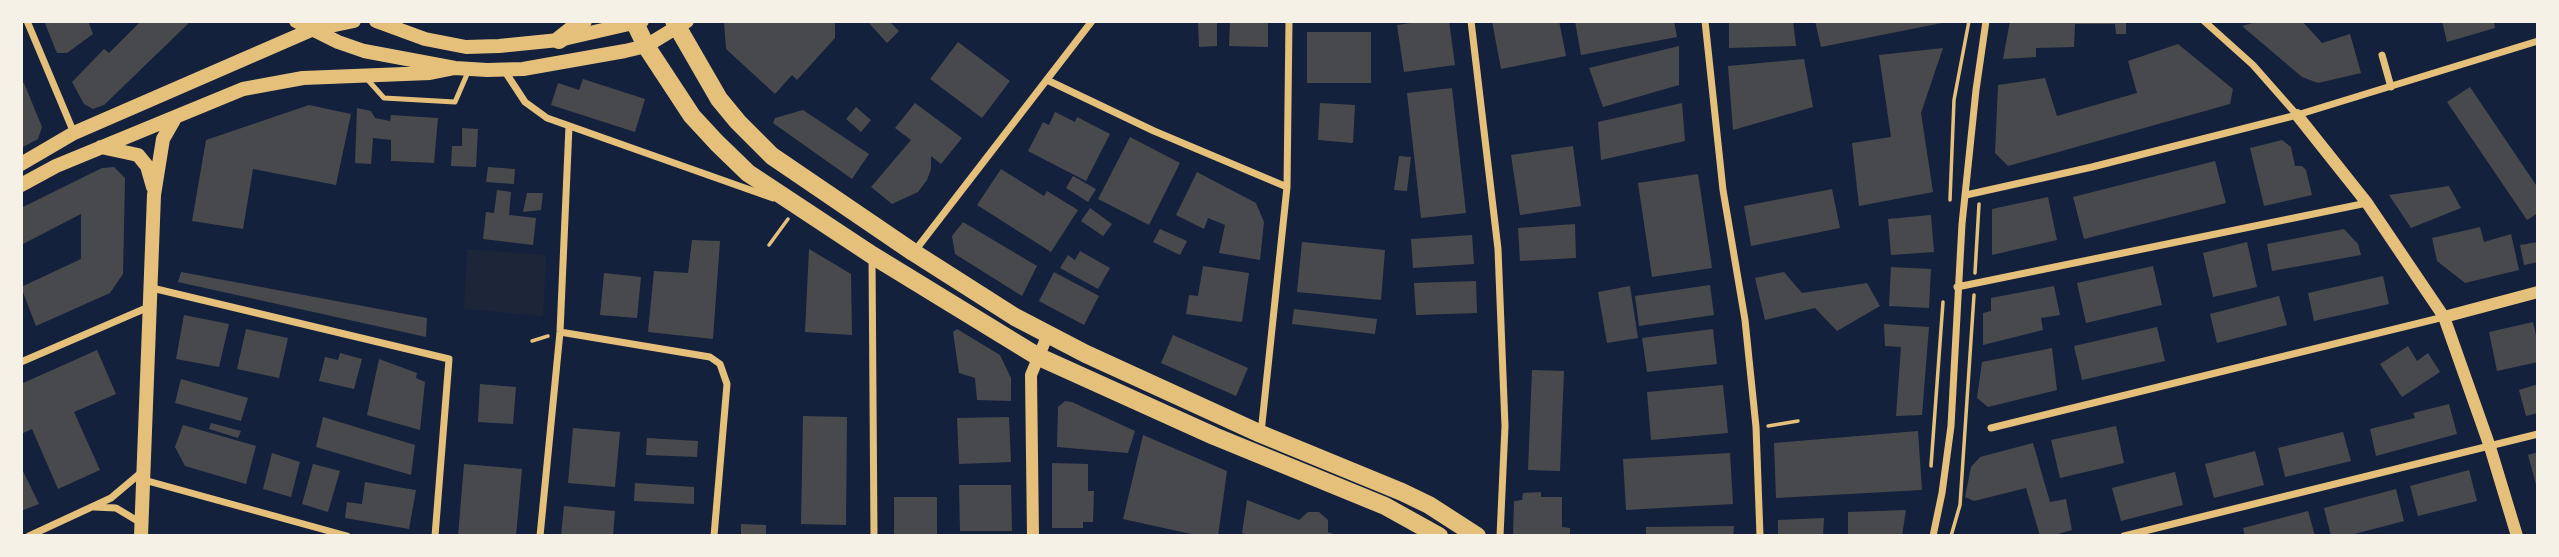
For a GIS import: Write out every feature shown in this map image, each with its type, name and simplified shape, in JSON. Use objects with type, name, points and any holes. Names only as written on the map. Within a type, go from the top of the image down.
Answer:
[{"type":"main road","points":[[296,21],[311,30],[364,51],[462,69]]},
{"type":"main road","points":[[21,164],[74,133],[311,30],[354,21]]},
{"type":"main road","points":[[376,21],[425,39],[466,47],[559,40],[637,22],[646,46],[692,116],[717,143],[748,173],[872,256],[1037,356],[1214,436],[1385,506],[1439,536]]},
{"type":"main road","points":[[559,40],[583,21]]},
{"type":"main road","points":[[21,185],[56,166],[215,99],[263,84],[318,77],[430,73],[462,69],[523,69],[646,46],[679,23],[719,99],[772,156],[913,252],[1048,334],[1112,368],[1261,434],[1402,492],[1429,505],[1477,536]]},
{"type":"main road","points":[[142,530],[154,195],[163,139],[175,118]]},
{"type":"main road","points":[[100,147],[131,152],[141,158],[149,170],[154,195]]},
{"type":"street","points":[[27,21],[74,133]]},
{"type":"street","points":[[913,252],[1092,21]]},
{"type":"street","points":[[1261,434],[1287,187],[1289,21]]},
{"type":"street","points":[[1471,21],[1498,249],[1505,426],[1500,536]]},
{"type":"street","points":[[1705,21],[1721,176],[1745,320],[1756,428],[1760,536]]},
{"type":"street","points":[[1933,536],[1951,426],[1957,287],[1976,90],[1986,21]]},
{"type":"street","points":[[2204,21],[2253,65],[2297,116],[2367,203],[2444,317],[2490,447],[2517,536]]},
{"type":"street","points":[[1966,195],[2297,116],[2538,41]]},
{"type":"street","points":[[2382,55],[2391,87]]},
{"type":"street","points":[[504,70],[520,96],[532,109],[569,126],[797,206]]},
{"type":"street","points":[[1047,80],[1154,131],[1287,187]]},
{"type":"street","points":[[540,536],[560,332],[569,126]]},
{"type":"street","points":[[1957,287],[2367,203]]},
{"type":"street","points":[[872,256],[874,536]]},
{"type":"street","points":[[152,288],[449,359],[435,536]]},
{"type":"street","points":[[1991,428],[2538,292]]},
{"type":"street","points":[[21,362],[152,306]]},
{"type":"street","points":[[560,332],[710,357],[720,364],[727,384],[714,536]]},
{"type":"street","points":[[1033,536],[1030,385],[1037,356],[1048,334]]},
{"type":"street","points":[[2124,536],[2538,434]]},
{"type":"street","points":[[29,536],[93,507],[144,475],[347,536]]},
{"type":"street","points":[[93,507],[116,508],[142,530]]},
{"type":"lane","points":[[363,75],[384,98],[455,102],[462,69]]},
{"type":"path","points":[[1950,201],[1954,100],[1969,21]]},
{"type":"path","points":[[769,246],[797,206]]},
{"type":"path","points":[[1951,536],[1960,505],[1978,226]]},
{"type":"path","points":[[1930,475],[1944,293]]},
{"type":"path","points":[[1756,428],[1798,421]]},
{"type":"shaded area","points":[[467,249],[546,255],[543,316],[464,309]]},
{"type":"building","points":[[44,21],[88,21],[93,34],[67,53],[57,53]]},
{"type":"building","points":[[141,21],[191,21],[104,105],[93,109],[84,104],[72,82],[104,49],[109,53]]},
{"type":"building","points":[[724,21],[835,21],[835,38],[797,80],[792,75],[775,94],[726,49]]},
{"type":"building","points":[[867,21],[889,21],[899,31],[887,43]]},
{"type":"building","points":[[1198,21],[1217,21],[1217,46],[1199,47]]},
{"type":"building","points":[[1230,21],[1268,21],[1268,47],[1229,46]]},
{"type":"building","points":[[1449,21],[1455,65],[1404,72],[1397,25]]},
{"type":"building","points":[[1492,21],[1559,21],[1566,56],[1501,69]]},
{"type":"building","points":[[1575,21],[1674,21],[1677,37],[1581,55]]},
{"type":"building","points":[[1729,21],[1793,21],[1796,46],[1729,48]]},
{"type":"building","points":[[1815,21],[1946,21],[1947,22],[1821,47]]},
{"type":"building","points":[[2010,21],[2126,21],[2126,34],[2116,34],[2115,24],[2075,24],[2074,47],[2036,48],[2036,57],[2003,59]]},
{"type":"building","points":[[2260,21],[2302,21],[2322,43],[2350,34],[2361,73],[2318,83],[2302,77],[2242,26]]},
{"type":"building","points":[[2442,21],[2494,21],[2495,28],[2447,42]]},
{"type":"building","points":[[1307,32],[1371,32],[1371,83],[1307,83]]},
{"type":"building","points":[[958,42],[1010,81],[982,118],[930,79]]},
{"type":"building","points":[[2178,44],[2233,89],[2230,104],[2008,166],[1995,153],[1998,85],[2045,78],[2057,116],[2137,93],[2128,61]]},
{"type":"building","points":[[1679,46],[1679,85],[1603,107],[1589,68]]},
{"type":"building","points":[[1943,48],[1921,113],[1933,192],[1859,206],[1852,143],[1891,137],[1879,55]]},
{"type":"building","points":[[1804,59],[1813,107],[1733,130],[1728,66]]},
{"type":"building","points":[[583,79],[645,99],[635,132],[551,105],[558,83],[579,90]]},
{"type":"building","points":[[24,83],[42,127],[38,139],[21,148],[21,84]]},
{"type":"building","points":[[2470,87],[2538,188],[2538,213],[2527,220],[2447,102]]},
{"type":"building","points":[[1452,88],[1466,213],[1421,218],[1407,93]]},
{"type":"building","points":[[915,103],[962,138],[941,164],[931,156],[931,169],[918,192],[892,204],[871,187],[911,140],[895,128]]},
{"type":"building","points":[[1320,103],[1355,105],[1353,143],[1318,140]]},
{"type":"building","points":[[1682,103],[1685,141],[1601,160],[1598,122]]},
{"type":"building","points":[[309,105],[351,114],[336,185],[253,169],[243,229],[192,221],[206,140]]},
{"type":"building","points":[[856,107],[871,120],[861,132],[846,119]]},
{"type":"building","points":[[357,108],[371,111],[375,118],[390,121],[391,115],[438,118],[434,163],[391,161],[391,140],[373,138],[371,164],[355,163]]},
{"type":"building","points":[[803,110],[869,154],[852,179],[773,123],[775,118]]},
{"type":"building","points":[[1055,112],[1075,122],[1077,117],[1110,134],[1086,181],[1028,151],[1043,122],[1049,125]]},
{"type":"building","points":[[462,128],[478,129],[476,167],[451,166],[452,146],[462,146]]},
{"type":"building","points":[[1130,137],[1180,163],[1149,225],[1098,199]]},
{"type":"building","points":[[2282,140],[2291,147],[2295,166],[2302,166],[2306,170],[2312,195],[2264,206],[2250,148]]},
{"type":"building","points":[[1573,146],[1581,206],[1520,215],[1511,155]]},
{"type":"building","points":[[1399,156],[1411,157],[1407,191],[1394,190]]},
{"type":"building","points":[[2215,161],[2226,203],[2084,239],[2073,197]]},
{"type":"building","points":[[114,167],[125,178],[123,274],[110,293],[36,326],[21,287],[81,259],[81,214],[21,245],[21,208],[102,168]]},
{"type":"building","points":[[488,167],[515,169],[514,184],[486,182]]},
{"type":"building","points":[[1001,169],[1044,196],[1047,191],[1078,210],[1051,252],[977,205]]},
{"type":"building","points":[[1197,172],[1256,203],[1264,222],[1260,260],[1219,253],[1225,225],[1208,218],[1204,229],[1176,215]]},
{"type":"building","points":[[1698,174],[1712,268],[1652,277],[1638,183]]},
{"type":"building","points":[[1073,176],[1096,189],[1088,202],[1066,188]]},
{"type":"building","points":[[2449,186],[2461,208],[2411,228],[2389,195]]},
{"type":"building","points":[[1832,189],[1840,228],[1751,246],[1744,206]]},
{"type":"building","points":[[497,190],[511,192],[509,215],[536,218],[533,245],[483,239],[486,212],[494,213]]},
{"type":"building","points":[[527,193],[543,193],[541,210],[523,212]]},
{"type":"building","points":[[2048,197],[2057,240],[1992,255],[1992,209]]},
{"type":"building","points":[[1090,208],[1112,224],[1103,236],[1081,221]]},
{"type":"building","points":[[1931,215],[1934,252],[1891,255],[1888,219]]},
{"type":"building","points":[[963,222],[1037,266],[1022,296],[955,254],[952,236]]},
{"type":"building","points":[[1575,224],[1576,258],[1520,261],[1518,228]]},
{"type":"building","points":[[2480,227],[2484,242],[2511,234],[2519,270],[2465,283],[2437,261],[2432,238]]},
{"type":"building","points":[[1160,229],[1187,241],[1180,255],[1153,242]]},
{"type":"building","points":[[2344,229],[2358,244],[2361,255],[2272,271],[2267,244]]},
{"type":"building","points":[[1472,235],[1474,264],[1413,268],[1411,239]]},
{"type":"building","points":[[692,240],[720,241],[713,339],[648,332],[654,271],[688,273]]},
{"type":"building","points":[[1302,242],[1385,250],[1381,300],[1297,292]]},
{"type":"building","points":[[2247,242],[2257,287],[2213,297],[2203,253]]},
{"type":"building","points":[[2538,242],[2538,262],[2524,265],[2520,245]]},
{"type":"building","points":[[809,249],[851,274],[852,335],[805,332]]},
{"type":"building","points":[[1080,251],[1110,268],[1098,289],[1060,268],[1068,255],[1075,260]]},
{"type":"building","points":[[1203,266],[1249,273],[1242,322],[1186,314],[1189,295],[1198,296]]},
{"type":"building","points":[[2153,266],[2162,305],[2086,323],[2077,283]]},
{"type":"building","points":[[1891,267],[1931,269],[1929,308],[1889,306]]},
{"type":"building","points":[[181,272],[427,318],[426,337],[178,282]]},
{"type":"building","points":[[1054,272],[1099,296],[1084,325],[1039,301]]},
{"type":"building","points":[[1784,272],[1802,293],[1867,283],[1880,306],[1837,331],[1815,308],[1765,320],[1755,278]]},
{"type":"building","points":[[604,273],[641,277],[637,318],[600,315]]},
{"type":"building","points":[[2383,276],[2389,304],[2314,321],[2308,293]]},
{"type":"building","points":[[1476,281],[1477,313],[1416,315],[1414,283]]},
{"type":"building","points":[[1710,285],[1714,315],[1639,326],[1635,296]]},
{"type":"building","points":[[1630,286],[1638,338],[1607,343],[1598,292]]},
{"type":"building","points":[[2054,286],[2060,315],[2041,318],[2043,330],[1983,345],[1983,313],[1991,311],[1991,298]]},
{"type":"building","points":[[2279,296],[2287,325],[2217,343],[2210,314]]},
{"type":"building","points":[[1294,309],[1377,319],[1375,334],[1292,324]]},
{"type":"building","points":[[184,315],[229,324],[219,367],[176,359]]},
{"type":"building","points":[[2533,322],[2538,345],[2538,362],[2497,371],[2489,332]]},
{"type":"building","points":[[1884,324],[1929,327],[1922,415],[1896,416],[1901,347],[1885,346]]},
{"type":"building","points":[[2157,327],[2165,361],[2082,380],[2074,346]]},
{"type":"building","points":[[246,329],[288,338],[279,378],[237,369]]},
{"type":"building","points":[[957,329],[1000,355],[1011,378],[1011,401],[977,400],[975,378],[959,373],[953,332]]},
{"type":"building","points":[[1713,329],[1717,364],[1647,372],[1642,338]]},
{"type":"building","points":[[1173,335],[1248,368],[1236,396],[1161,363]]},
{"type":"building","points":[[2408,346],[2417,361],[2428,353],[2440,372],[2402,397],[2380,364]]},
{"type":"building","points":[[2052,348],[2057,390],[1988,407],[1977,398],[1982,362]]},
{"type":"building","points":[[97,350],[116,394],[74,412],[100,470],[58,489],[32,429],[21,434],[21,384]]},
{"type":"building","points":[[340,353],[362,359],[354,389],[319,381],[325,357],[338,360]]},
{"type":"building","points":[[379,359],[417,373],[416,378],[425,382],[420,430],[367,415]]},
{"type":"building","points":[[1532,370],[1564,371],[1560,471],[1528,470]]},
{"type":"building","points":[[181,379],[248,398],[241,421],[175,403]]},
{"type":"building","points":[[480,384],[516,387],[513,424],[478,422]]},
{"type":"building","points":[[2538,384],[2538,413],[2526,416],[2519,390]]},
{"type":"building","points":[[1723,385],[1728,433],[1651,440],[1647,392]]},
{"type":"building","points":[[1065,401],[1135,431],[1128,453],[1057,447],[1058,407]]},
{"type":"building","points":[[2449,404],[2457,434],[2376,456],[2370,429],[2415,418],[2413,413]]},
{"type":"building","points":[[803,416],[847,417],[846,525],[801,524]]},
{"type":"building","points":[[323,417],[415,445],[411,475],[316,447]]},
{"type":"building","points":[[1009,417],[1011,462],[959,464],[957,418]]},
{"type":"building","points":[[211,423],[241,431],[238,438],[209,429]]},
{"type":"building","points":[[183,425],[256,446],[246,484],[185,466],[175,447]]},
{"type":"building","points":[[2116,426],[2124,463],[2060,478],[2051,440]]},
{"type":"building","points":[[573,428],[620,432],[615,487],[568,483]]},
{"type":"building","points":[[1918,431],[1922,490],[1776,498],[1774,443]]},
{"type":"building","points":[[2343,432],[2351,461],[2285,477],[2278,448]]},
{"type":"building","points":[[1143,435],[1227,471],[1218,536],[1200,536],[1123,519]]},
{"type":"building","points":[[647,438],[698,441],[697,457],[646,455]]},
{"type":"building","points":[[2033,443],[2050,502],[2066,499],[2072,530],[2040,536],[2026,488],[1974,501],[1965,497],[1971,467],[1980,457]]},
{"type":"building","points":[[2255,451],[2264,485],[2214,498],[2205,464]]},
{"type":"building","points":[[2538,452],[2538,488],[2537,488],[2528,455]]},
{"type":"building","points":[[272,453],[300,462],[291,497],[263,489]]},
{"type":"building","points":[[1730,453],[1733,504],[1626,510],[1623,459]]},
{"type":"building","points":[[1052,463],[1088,464],[1088,491],[1094,491],[1093,522],[1083,522],[1083,528],[1052,528]]},
{"type":"building","points":[[313,464],[340,471],[328,512],[302,504]]},
{"type":"building","points":[[464,464],[522,469],[516,536],[458,536]]},
{"type":"building","points":[[21,467],[39,504],[21,511]]},
{"type":"building","points":[[2469,470],[2477,501],[2418,516],[2410,486]]},
{"type":"building","points":[[2175,472],[2183,505],[2121,521],[2112,488]]},
{"type":"building","points":[[365,482],[416,490],[409,529],[345,518],[347,502],[362,504]]},
{"type":"building","points":[[635,483],[694,487],[694,504],[634,501]]},
{"type":"building","points":[[959,485],[1011,485],[1012,531],[960,531]]},
{"type":"building","points":[[2396,489],[2404,521],[2347,536],[2331,536],[2324,508]]},
{"type":"building","points":[[1541,492],[1541,497],[1562,497],[1562,527],[1570,528],[1570,536],[1513,536],[1514,501],[1522,500],[1523,493]]},
{"type":"building","points":[[894,497],[937,497],[937,536],[894,536]]},
{"type":"building","points":[[1247,500],[1299,520],[1308,512],[1319,512],[1328,520],[1328,532],[1339,536],[1249,536],[1242,533]]},
{"type":"building","points":[[564,506],[615,511],[613,536],[561,536]]},
{"type":"building","points":[[1906,510],[1902,536],[1848,536],[1848,512]]},
{"type":"building","points":[[2308,511],[2315,536],[2245,536],[2243,528]]},
{"type":"building","points":[[1824,518],[1823,536],[1778,536],[1778,520]]},
{"type":"building","points":[[741,524],[766,525],[766,536],[741,536]]},
{"type":"building","points":[[1734,526],[1733,536],[1646,536],[1646,527]]}]
